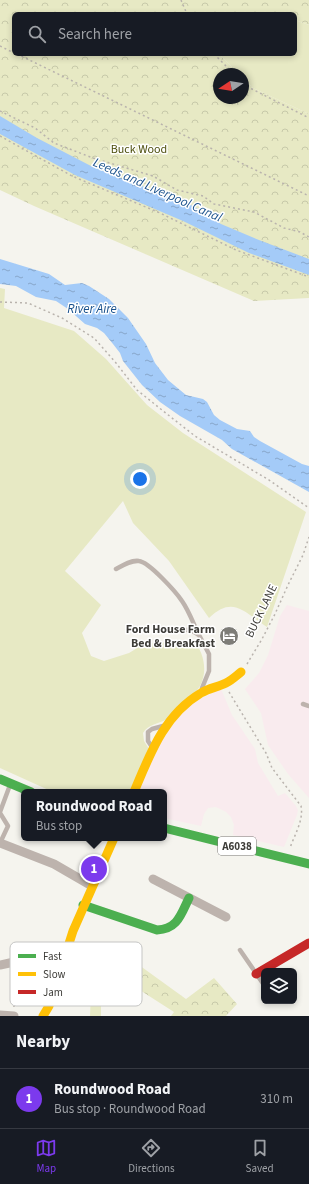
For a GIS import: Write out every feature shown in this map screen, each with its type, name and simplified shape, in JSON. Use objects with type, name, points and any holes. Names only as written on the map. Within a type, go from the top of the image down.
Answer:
[{"type":"street","points":[[135,789],[157,737],[177,711],[201,692],[224,684],[241,672]]},
{"type":"street","points":[[0,779],[24,789]]},
{"type":"street","name":"A6038","points":[[167,829],[309,864]]},
{"type":"street","points":[[69,942],[83,905],[113,841]]},
{"type":"street","points":[[0,843],[54,864],[92,886]]},
{"type":"street","points":[[153,879],[226,917]]},
{"type":"street","points":[[83,905],[157,930],[164,930],[171,928],[176,924],[189,898]]},
{"type":"street","points":[[256,974],[309,943]]},
{"type":"street","points":[[0,965],[10,963]]},
{"type":"street","points":[[43,1016],[49,1006]]},
{"type":"street","points":[[0,1014],[14,1012]]},
{"type":"lane","points":[[116,569],[137,560],[144,562],[151,567],[182,600],[209,654],[209,671],[201,692]]},
{"type":"lane","points":[[175,630],[191,630],[199,635]]},
{"type":"lane","points":[[303,704],[309,706]]},
{"type":"lane","points":[[0,843],[8,826],[0,813],[10,783]]},
{"type":"lane","points":[[240,950],[261,981]]},
{"type":"path","points":[[181,0],[186,12]]},
{"type":"path","points":[[0,46],[12,52]]},
{"type":"path","points":[[21,56],[309,196]]},
{"type":"path","points":[[216,56],[228,68]]},
{"type":"path","points":[[249,88],[309,118]]},
{"type":"path","points":[[0,111],[36,128],[54,143],[93,158],[153,176],[177,190],[203,196],[214,204],[254,212],[284,228],[300,232],[309,237]]},
{"type":"path","points":[[0,136],[72,176],[160,213],[240,252],[309,277]]},
{"type":"path","points":[[0,302],[28,303],[62,318],[94,338],[137,390],[167,414],[195,436],[269,480],[309,508]]},
{"type":"path","name":"BUCK LANE","points":[[241,672],[262,640],[303,555],[309,537]]},
{"type":"path","points":[[224,684],[266,753],[272,768],[301,806],[301,818],[286,858]]},
{"type":"shaded area","points":[[287,605],[309,611],[309,798],[288,774],[268,745],[261,713],[245,689],[259,673],[268,655],[280,616]]},
{"type":"shaded area","points":[[221,689],[232,715],[255,749],[258,763],[278,796],[285,793],[298,810],[284,847],[233,835],[234,825],[231,817],[226,812],[216,807],[208,808],[204,814],[201,826],[167,819],[167,789],[138,789],[154,751],[187,705]]},
{"type":"green space","name":"Buck Wood","points":[[0,0],[309,0],[309,25],[297,21],[297,12],[12,12],[12,56],[221,56],[233,68],[213,68],[213,104],[249,104],[249,84],[253,88],[309,114],[309,298],[254,301],[0,190]]},
{"type":"green space","points":[[297,21],[309,25],[309,114],[253,88],[249,84],[249,68],[233,68],[221,56],[297,56]]},
{"type":"green space","points":[[0,288],[5,289],[4,308],[74,331],[106,359],[147,405],[183,433],[306,512],[267,627],[245,611],[232,607],[217,611],[209,618],[169,561],[133,523],[123,501],[65,571],[101,605],[82,633],[91,656],[104,661],[129,653],[144,644],[193,640],[200,650],[204,662],[204,674],[200,686],[167,719],[151,726],[143,733],[144,741],[149,749],[133,789],[46,789],[0,768]]},
{"type":"green space","points":[[142,967],[186,999],[214,978],[237,1004],[226,1016],[171,1016],[174,1012],[142,991]]},
{"type":"green space","points":[[90,1006],[101,1006],[101,1016],[90,1016]]},
{"type":"water","points":[[0,116],[37,138],[91,166],[193,206],[221,224],[309,259],[309,275],[249,253],[183,221],[75,175],[0,134]]},
{"type":"water","name":"River Aire","points":[[0,259],[49,274],[65,285],[82,283],[109,299],[128,318],[146,344],[155,363],[168,380],[186,395],[203,399],[207,402],[214,415],[220,420],[237,429],[250,431],[254,437],[260,441],[302,464],[309,466],[309,492],[232,449],[222,440],[180,416],[160,402],[142,385],[123,361],[120,353],[113,344],[104,333],[97,328],[85,324],[56,301],[36,297],[16,286],[0,284]]},
{"type":"traffic: fast","points":[[0,779],[24,789]]},
{"type":"traffic: fast","points":[[167,829],[309,864]]},
{"type":"traffic: fast","points":[[83,905],[157,930],[170,927],[174,924],[181,915],[189,898]]},
{"type":"traffic: slow","points":[[135,789],[152,750],[177,712],[201,693],[226,683],[241,672]]},
{"type":"traffic: slow","points":[[69,942],[113,841]]},
{"type":"traffic: slow","points":[[43,1016],[49,1006]]},
{"type":"traffic: jam","points":[[256,974],[309,943]]},
{"type":"place","name":"Ford House Farm Bed & Breakfast","points":[[229,636]]},
{"type":"place","name":"Roundwood Road","points":[[94,869]]},
{"type":"water label","name":"Leeds and Liverpool Canal","points":[[158,189]]}]
